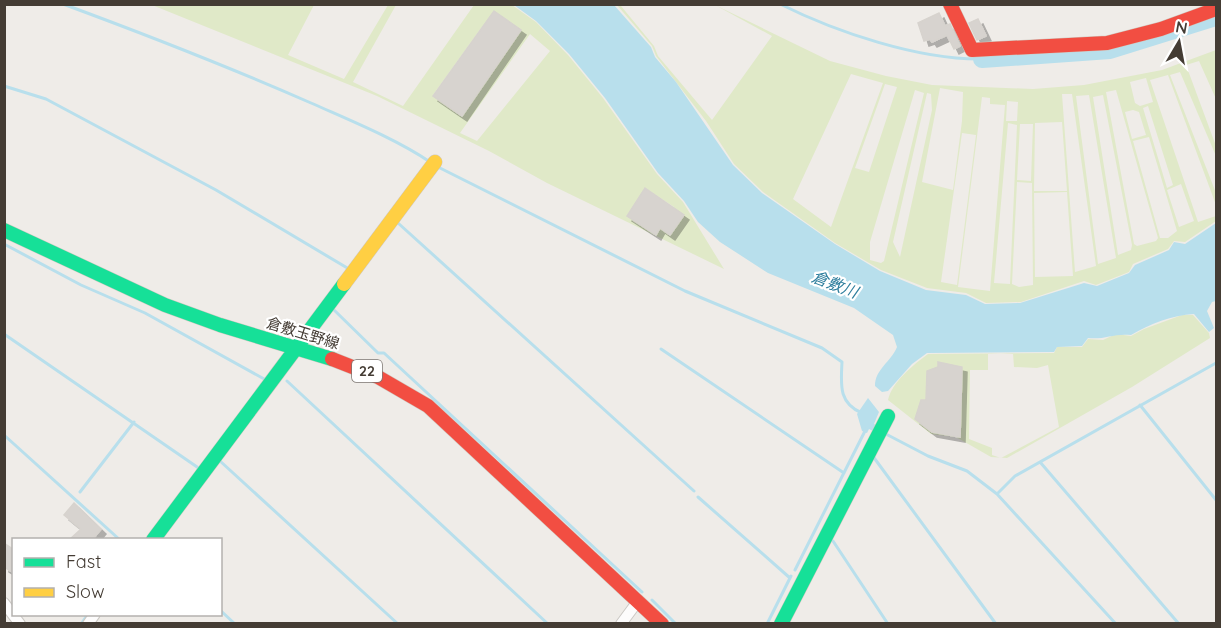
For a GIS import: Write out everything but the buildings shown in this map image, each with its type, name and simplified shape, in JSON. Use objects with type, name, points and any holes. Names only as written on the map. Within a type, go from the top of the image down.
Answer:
[{"type":"street","points":[[950,4],[972,50],[1107,43],[1161,29],[1216,9]]},
{"type":"street","points":[[154,538],[433,164]]},
{"type":"street","name":"倉敷玉野線","points":[[4,230],[85,272],[135,294],[222,326],[371,373],[402,389],[429,407],[662,624]]},
{"type":"street","points":[[782,624],[883,426]]},
{"type":"street","points":[[621,624],[638,601]]},
{"type":"green space","points":[[152,5],[314,5],[288,55],[344,79],[388,5],[396,5],[353,82],[403,106],[474,5],[512,5],[536,22],[568,55],[603,98],[657,174],[683,202],[724,269],[547,183],[489,151],[377,96]],"holes":[[[482,27],[510,47],[461,116],[433,95]],[[530,34],[550,51],[477,141],[460,133]],[[645,188],[674,207],[655,235],[627,216]]]},
{"type":"green space","points":[[617,5],[621,6],[654,46],[658,56],[712,120],[772,36],[715,5],[830,61],[932,85],[1033,89],[1084,85],[1162,70],[1216,50],[1216,99],[1199,61],[1186,65],[1216,146],[1216,156],[1180,72],[1170,75],[1216,193],[1216,205],[1168,75],[1150,80],[1198,222],[1216,216],[1216,221],[1185,242],[1174,241],[1168,249],[1133,264],[1129,272],[1096,285],[1084,281],[1021,302],[986,303],[966,293],[927,288],[881,270],[835,243],[763,192],[734,164],[706,121],[656,56],[652,46]],"holes":[[[851,74],[883,83],[831,227],[793,199]],[[1146,78],[1153,102],[1140,106],[1135,103],[1130,82]],[[885,84],[897,87],[869,172],[855,168]],[[940,88],[963,92],[962,121],[953,190],[922,182]],[[915,90],[924,93],[884,261],[881,263],[870,260],[870,242]],[[1116,90],[1158,238],[1156,241],[1137,246],[1134,244],[1106,92]],[[927,93],[931,94],[932,110],[900,257],[893,242]],[[1062,94],[1072,94],[1096,266],[1075,272]],[[1089,95],[1116,258],[1098,264],[1076,96]],[[1103,95],[1132,245],[1131,250],[1118,255],[1093,97]],[[982,97],[990,98],[990,104],[1005,105],[990,291],[958,287]],[[1007,101],[1018,102],[1017,121],[1006,121]],[[1148,106],[1173,185],[1167,188],[1143,108]],[[1133,110],[1139,112],[1146,135],[1132,139],[1125,112]],[[1062,122],[1067,191],[1034,191],[1035,123]],[[1008,123],[1017,125],[1010,284],[994,283]],[[1020,124],[1033,124],[1031,181],[1017,180]],[[962,133],[976,135],[957,285],[941,282]],[[1149,137],[1177,231],[1168,238],[1160,238],[1133,141]],[[1017,182],[1032,183],[1033,285],[1019,287],[1012,284]],[[1181,184],[1194,221],[1179,227],[1167,190]],[[1067,192],[1073,276],[1035,277],[1034,193]]]},
{"type":"green space","points":[[1182,315],[1193,315],[1209,333],[1210,338],[1132,387],[1007,458],[1002,458],[1059,427],[1048,365],[1037,368],[1014,367],[1013,353],[1054,353],[1057,347],[1082,347],[1088,339],[1103,340],[1116,334],[1131,336]]},
{"type":"green space","points":[[1003,353],[988,354],[988,370],[970,370],[969,439],[992,448],[992,455],[1000,458],[991,457],[956,437],[931,434],[888,400],[898,380],[928,354]],"holes":[[[946,364],[962,367],[960,437],[932,432],[916,419],[921,400],[926,400],[927,371]]]},
{"type":"water","name":"倉敷川","points":[[514,5],[614,5],[651,47],[655,57],[676,82],[733,165],[762,193],[835,244],[880,271],[926,290],[966,295],[985,304],[1020,303],[1084,283],[1097,286],[1129,273],[1135,265],[1169,250],[1174,242],[1185,244],[1216,223],[1216,301],[1212,302],[1207,311],[1214,328],[1209,332],[1194,314],[1161,321],[1131,335],[1088,338],[1082,346],[1057,347],[1054,352],[927,353],[912,364],[888,391],[882,392],[875,386],[876,380],[880,370],[897,347],[893,335],[854,308],[768,273],[720,242],[698,222],[684,201],[658,173],[605,98],[569,54],[536,21]]},
{"type":"water","points":[[868,398],[879,412],[874,424],[878,426],[875,432],[869,429],[867,433],[862,431],[857,414]]},
{"type":"waterway","points":[[63,4],[280,90],[372,130],[430,162]]},
{"type":"waterway","points":[[780,4],[826,25],[878,42],[932,55],[982,59]]},
{"type":"waterway","points":[[982,59],[1110,50],[1216,17]]},
{"type":"waterway","points":[[4,86],[46,99],[216,190],[349,269]]},
{"type":"waterway","points":[[436,166],[685,291],[822,348],[842,362],[842,385],[845,398],[854,409],[862,413]]},
{"type":"waterway","points":[[398,223],[694,491]]},
{"type":"waterway","points":[[4,244],[81,285],[145,313],[266,380]]},
{"type":"waterway","points":[[332,308],[378,353],[384,353],[642,592]]},
{"type":"waterway","points":[[4,334],[200,469]]},
{"type":"waterway","points":[[661,349],[844,473]]},
{"type":"waterway","points":[[884,433],[928,456],[967,471],[997,494],[1015,476],[1216,363]]},
{"type":"waterway","points":[[287,381],[548,624]]},
{"type":"waterway","points":[[1140,405],[1216,500]]},
{"type":"waterway","points":[[80,492],[134,422]]},
{"type":"waterway","points":[[795,570],[866,429]]},
{"type":"waterway","points":[[4,435],[118,538]]},
{"type":"waterway","points":[[872,455],[996,624]]},
{"type":"waterway","points":[[220,461],[398,624]]},
{"type":"waterway","points":[[1040,462],[1179,624]]},
{"type":"waterway","points":[[997,494],[1116,624]]},
{"type":"waterway","points":[[698,497],[790,578]]},
{"type":"waterway","points":[[833,541],[888,624]]},
{"type":"waterway","points":[[767,624],[791,576]]},
{"type":"waterway","points":[[652,600],[676,624]]},
{"type":"waterway","points":[[222,612],[235,624]]},
{"type":"waterway","points":[[81,624],[87,616]]},
{"type":"traffic: fast","points":[[4,230],[165,305],[220,325],[332,359]]},
{"type":"traffic: fast","points":[[154,538],[344,284]]},
{"type":"traffic: fast","points":[[781,624],[888,416]]},
{"type":"traffic: slow","points":[[344,284],[435,162]]},
{"type":"traffic: jam","points":[[950,4],[972,50],[1107,43],[1161,29],[1216,9]]},
{"type":"traffic: jam","points":[[332,359],[378,377],[428,406],[662,624]]}]
